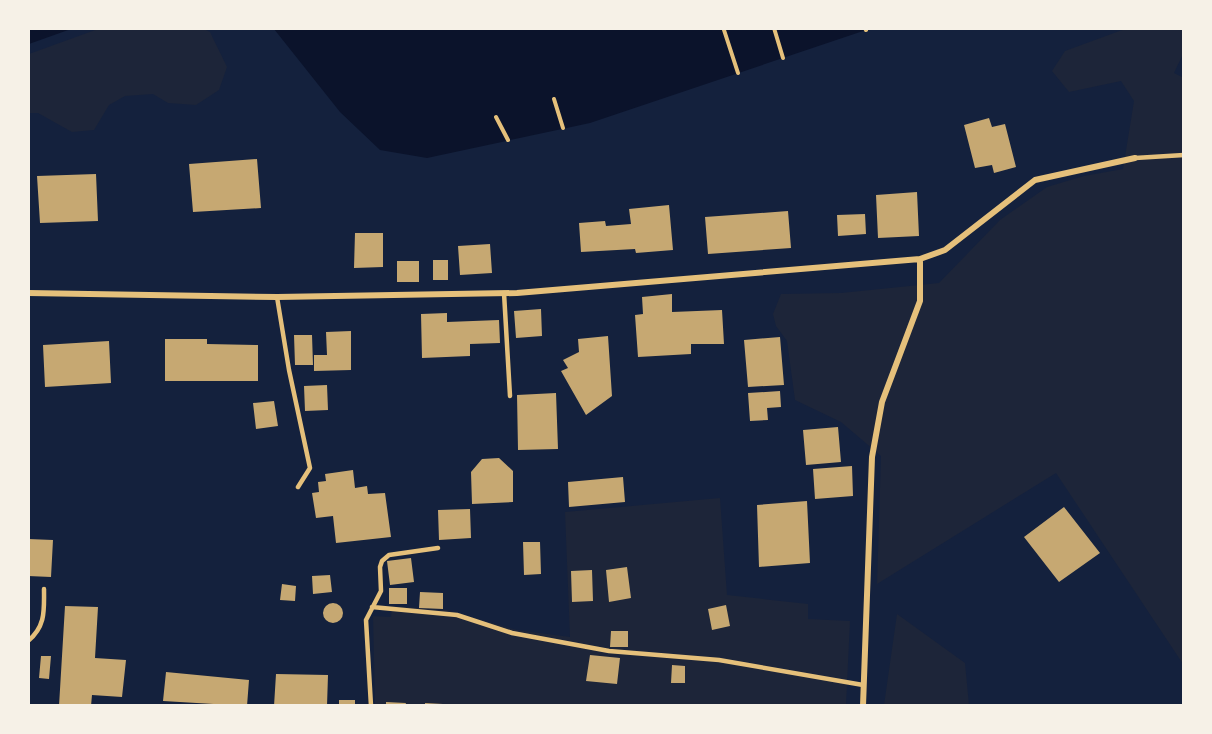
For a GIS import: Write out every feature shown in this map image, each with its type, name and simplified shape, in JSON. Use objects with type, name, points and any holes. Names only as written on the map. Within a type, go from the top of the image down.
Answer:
[{"type":"street","points":[[28,293],[278,297],[504,293],[920,259],[945,250],[1035,180],[1135,158]]},
{"type":"street","points":[[863,705],[872,457],[882,402],[920,301],[920,259]]},
{"type":"lane","points":[[1135,158],[1184,155]]},
{"type":"lane","points":[[504,293],[510,396]]},
{"type":"lane","points":[[278,297],[289,370],[310,468],[298,487]]},
{"type":"lane","points":[[371,705],[366,620],[381,591],[382,561],[389,555],[438,548]]},
{"type":"lane","points":[[28,641],[40,629],[44,620],[44,589]]},
{"type":"lane","points":[[372,607],[457,615],[512,633],[609,651],[719,660],[864,686]]},
{"type":"path","points":[[774,28],[783,58]]},
{"type":"path","points":[[724,30],[738,73]]},
{"type":"path","points":[[554,99],[563,128]]},
{"type":"path","points":[[496,117],[508,140]]},
{"type":"shaded area","points":[[29,28],[71,28],[71,29],[29,44]]},
{"type":"shaded area","points":[[202,28],[210,32],[227,67],[219,90],[196,105],[168,103],[153,94],[125,96],[109,105],[94,130],[72,132],[38,113],[29,113],[29,54],[98,29]]},
{"type":"shaded area","points":[[274,29],[869,29],[590,123],[427,158],[380,150],[340,112]]},
{"type":"shaded area","points":[[1125,29],[1183,29],[1183,54],[1174,73],[1184,78],[1183,664],[1056,473],[877,584],[881,456],[841,422],[795,400],[787,341],[776,326],[773,314],[781,294],[841,293],[939,283],[1000,220],[1047,187],[1084,176],[1123,169],[1134,101],[1121,81],[1069,92],[1052,71],[1065,51]]},
{"type":"shaded area","points":[[720,498],[727,595],[808,604],[808,619],[850,621],[846,705],[375,705],[373,616],[391,617],[392,606],[447,610],[517,630],[570,637],[565,512]]},
{"type":"shaded area","points":[[897,614],[965,663],[969,705],[884,705]]},
{"type":"building","points":[[989,118],[992,127],[1005,124],[1016,167],[994,173],[992,165],[975,168],[964,125]]},
{"type":"building","points":[[257,159],[261,208],[193,212],[189,164]]},
{"type":"building","points":[[96,174],[98,221],[40,223],[37,176]]},
{"type":"building","points":[[917,192],[919,236],[878,238],[876,195]]},
{"type":"building","points":[[669,205],[673,250],[636,253],[635,249],[581,252],[579,223],[605,221],[606,226],[631,224],[629,209]]},
{"type":"building","points":[[788,211],[791,248],[708,254],[705,217]]},
{"type":"building","points":[[865,214],[866,234],[838,236],[837,215]]},
{"type":"building","points":[[355,233],[383,233],[383,267],[354,268]]},
{"type":"building","points":[[490,244],[492,273],[460,275],[458,246]]},
{"type":"building","points":[[433,260],[448,260],[448,280],[433,280]]},
{"type":"building","points":[[397,261],[419,261],[419,282],[397,282]]},
{"type":"building","points":[[672,294],[672,312],[722,310],[724,344],[691,344],[691,354],[638,357],[635,315],[643,314],[642,297]]},
{"type":"building","points":[[541,309],[542,336],[516,338],[514,311]]},
{"type":"building","points":[[447,313],[447,322],[499,320],[500,343],[470,344],[470,356],[422,358],[421,314]]},
{"type":"building","points":[[351,331],[351,370],[314,371],[314,355],[327,355],[326,332]]},
{"type":"building","points":[[294,335],[312,335],[313,365],[295,365]]},
{"type":"building","points":[[608,336],[612,396],[586,415],[561,371],[568,368],[563,360],[579,352],[578,339]]},
{"type":"building","points":[[780,337],[784,385],[748,387],[744,340]]},
{"type":"building","points":[[165,339],[207,339],[207,344],[258,345],[258,381],[165,381]]},
{"type":"building","points":[[109,341],[111,383],[45,387],[43,345]]},
{"type":"building","points":[[327,385],[328,410],[305,411],[304,386]]},
{"type":"building","points":[[780,391],[781,407],[767,408],[768,420],[750,421],[748,393]]},
{"type":"building","points":[[556,393],[558,449],[518,450],[517,395]]},
{"type":"building","points":[[274,401],[278,426],[256,429],[253,403]]},
{"type":"building","points":[[838,427],[841,462],[806,465],[803,430]]},
{"type":"building","points":[[499,458],[513,471],[513,502],[472,504],[471,472],[482,459]]},
{"type":"building","points":[[852,466],[853,496],[815,499],[813,469]]},
{"type":"building","points":[[353,470],[355,488],[367,486],[368,494],[385,493],[391,537],[336,543],[333,516],[316,518],[312,493],[319,492],[318,482],[326,481],[325,474]]},
{"type":"building","points":[[623,477],[625,502],[569,507],[568,482]]},
{"type":"building","points":[[807,501],[810,563],[759,567],[757,505]]},
{"type":"building","points":[[1064,507],[1100,553],[1059,582],[1024,537]]},
{"type":"building","points":[[470,509],[471,538],[439,540],[438,510]]},
{"type":"building","points":[[28,539],[53,540],[51,577],[28,576]]},
{"type":"building","points":[[523,542],[540,542],[541,574],[524,575]]},
{"type":"building","points":[[411,558],[414,582],[390,585],[387,561]]},
{"type":"building","points":[[627,567],[631,598],[609,602],[606,570]]},
{"type":"building","points":[[592,570],[593,601],[572,602],[571,571]]},
{"type":"building","points":[[330,575],[332,592],[313,594],[312,576]]},
{"type":"building","points":[[282,584],[296,586],[295,601],[280,600]]},
{"type":"building","points":[[389,588],[407,588],[407,604],[389,604]]},
{"type":"building","points":[[420,592],[443,593],[443,609],[419,608]]},
{"type":"building","points":[[333,603],[340,606],[343,613],[340,620],[333,623],[326,620],[323,613],[326,606]]},
{"type":"building","points":[[726,605],[730,626],[712,630],[708,609]]},
{"type":"building","points":[[65,606],[98,607],[95,658],[126,660],[122,697],[92,695],[91,706],[59,706]]},
{"type":"building","points":[[611,631],[628,631],[628,647],[610,647]]},
{"type":"building","points":[[590,655],[620,658],[617,684],[586,681]]},
{"type":"building","points":[[41,656],[51,656],[49,679],[39,678]]},
{"type":"building","points":[[672,665],[685,666],[685,683],[671,683]]},
{"type":"building","points":[[166,672],[249,680],[247,706],[163,701]]},
{"type":"building","points":[[276,674],[328,675],[327,706],[274,706]]},
{"type":"building","points":[[339,700],[355,700],[355,706],[339,706]]},
{"type":"building","points":[[386,702],[406,703],[405,706],[386,706]]},
{"type":"building","points":[[425,703],[443,704],[443,706],[425,706]]}]
